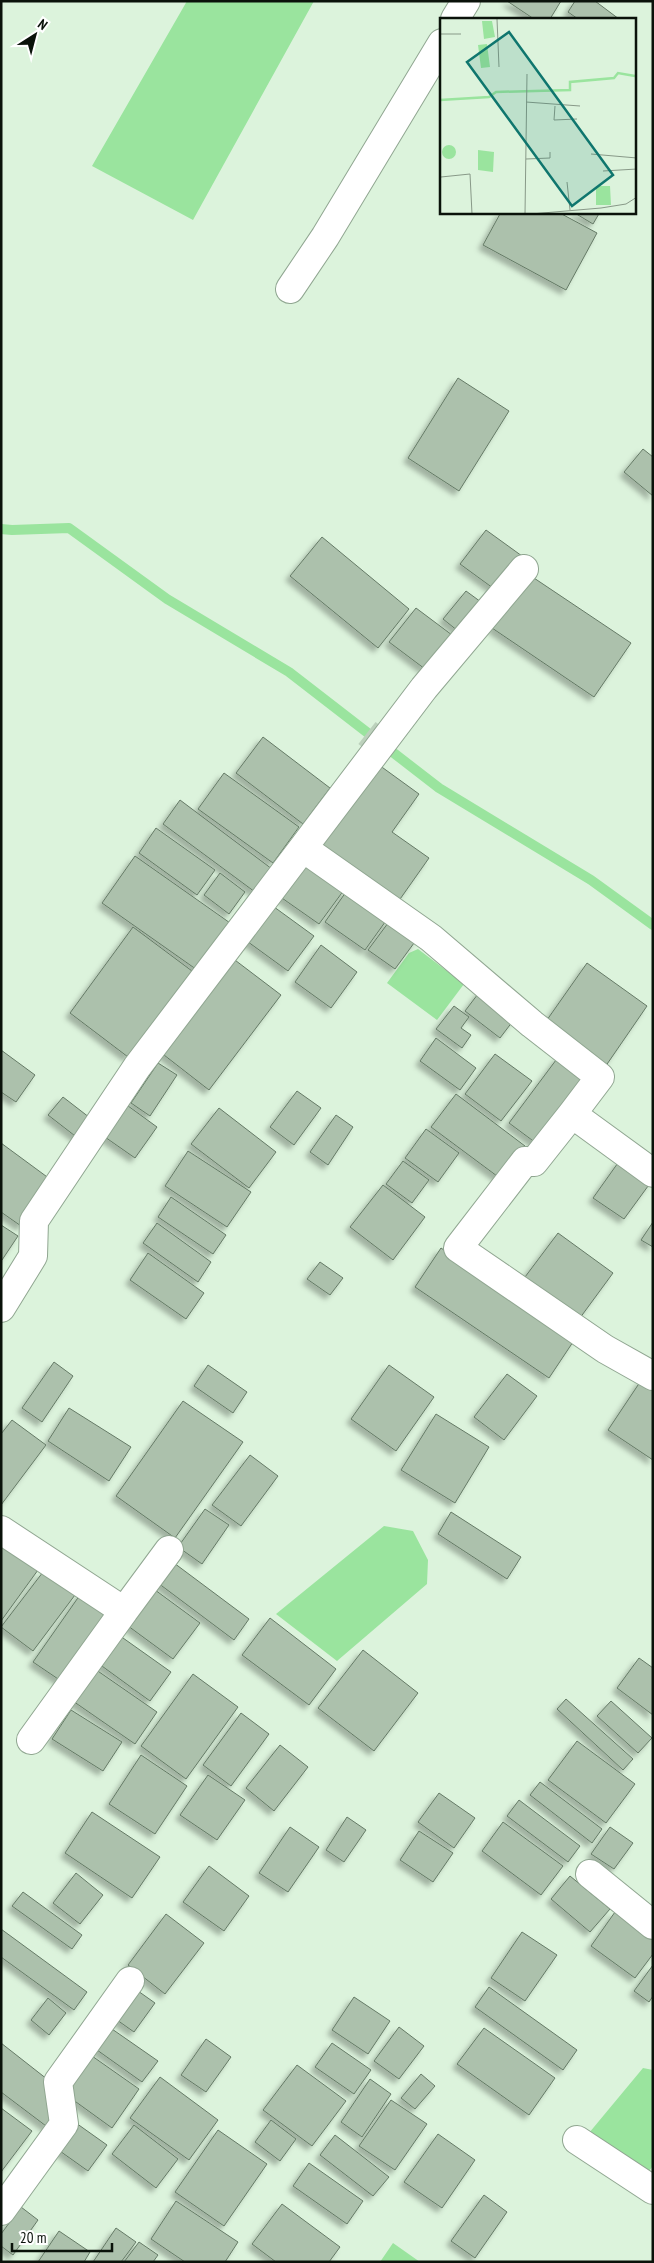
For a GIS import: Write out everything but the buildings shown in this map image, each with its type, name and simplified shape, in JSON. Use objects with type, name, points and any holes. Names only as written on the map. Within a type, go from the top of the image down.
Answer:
[{"type":"street","points":[[456,18],[466,1]]},
{"type":"street","points":[[290,289],[326,236],[440,46]]},
{"type":"street","points":[[1,1308],[33,1256],[34,1221],[137,1067],[424,688],[524,569]]},
{"type":"street","points":[[303,848],[431,938],[532,1024],[600,1077],[534,1162],[524,1161],[458,1248],[605,1349],[653,1376]]},
{"type":"street","points":[[572,1114],[653,1173]]},
{"type":"street","points":[[1,1530],[124,1611]]},
{"type":"street","points":[[31,1740],[169,1550]]},
{"type":"street","points":[[590,1874],[653,1925]]},
{"type":"street","points":[[1,2211],[64,2124],[58,2082],[130,1981]]},
{"type":"street","points":[[576,2140],[653,2190]]},
{"type":"shaded area","points":[[187,1],[314,1],[193,220],[92,166]]},
{"type":"shaded area","points":[[418,949],[464,984],[437,1020],[387,983],[409,953]]},
{"type":"shaded area","points":[[384,1526],[413,1531],[428,1560],[427,1584],[337,1661],[276,1614]]},
{"type":"shaded area","points":[[643,2068],[653,2070],[653,2166],[645,2176],[589,2133]]},
{"type":"shaded area","points":[[393,2243],[420,2262],[380,2262]]},
{"type":"waterway","points":[[1,529],[69,528],[167,599],[289,672],[439,788],[591,880],[653,925]]},
{"type":"tunnel","points":[[367,733],[394,754]]}]
